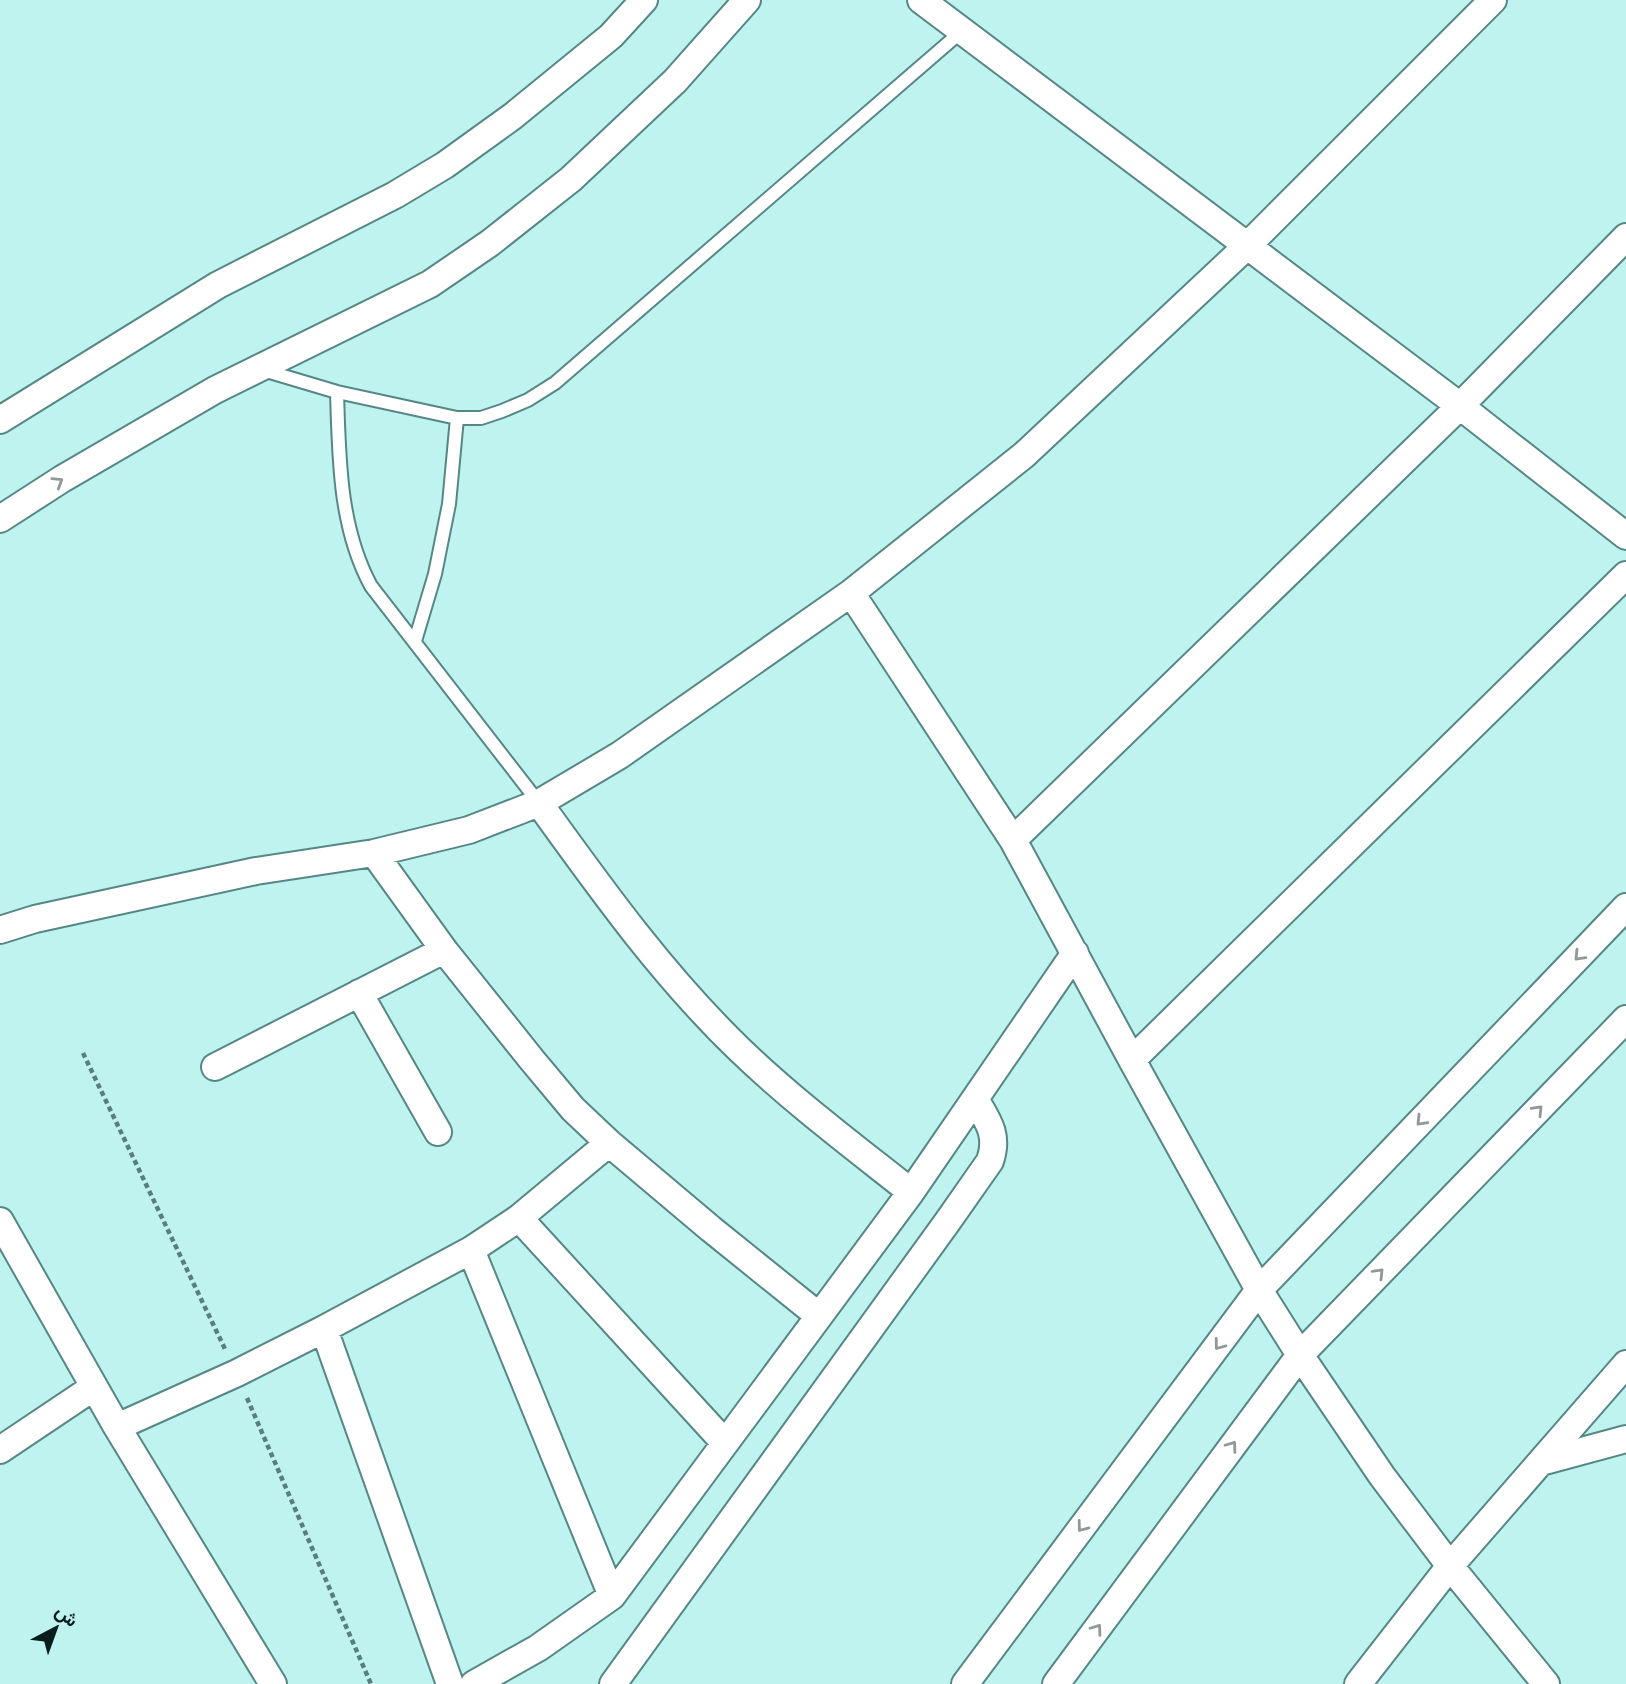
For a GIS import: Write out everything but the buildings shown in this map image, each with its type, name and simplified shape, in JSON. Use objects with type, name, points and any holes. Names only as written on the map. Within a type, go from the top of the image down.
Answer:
[{"type":"street","points":[[0,420],[218,285],[396,195],[445,165],[513,116],[611,36],[643,0]]},
{"type":"street","points":[[0,519],[215,390],[430,284],[490,243],[571,179],[675,81],[747,0]]},
{"type":"street","points":[[0,930],[35,919],[256,871],[373,853],[469,830],[539,803],[620,755],[850,593],[1024,455],[1248,245],[1493,0]]},
{"type":"street","points":[[932,3],[962,31],[1460,406],[1626,536]]},
{"type":"street","points":[[1013,840],[1460,406],[1626,237]]},
{"type":"street","points":[[1132,1060],[1626,575]]},
{"type":"street","points":[[850,593],[1013,840],[1259,1290],[1382,1476],[1450,1566],[1546,1684]]},
{"type":"street","points":[[539,803],[651,953],[739,1049],[800,1103],[911,1192]]},
{"type":"street","points":[[373,853],[444,950],[573,1109],[711,1229],[820,1316]]},
{"type":"street","points":[[965,1684],[1259,1290],[1626,907]]},
{"type":"street","points":[[215,1067],[444,950]]},
{"type":"street","points":[[474,1684],[538,1648],[612,1597],[911,1192],[1075,954]]},
{"type":"street","points":[[359,993],[438,1132]]},
{"type":"street","points":[[1056,1684],[1300,1354],[1626,1019]]},
{"type":"street","points":[[613,1684],[990,1161],[994,1150],[993,1133],[975,1099]]},
{"type":"street","points":[[117,1427],[237,1373],[471,1250],[519,1218],[609,1143]]},
{"type":"street","points":[[519,1218],[725,1443]]},
{"type":"street","points":[[0,1221],[117,1427],[273,1684]]},
{"type":"street","points":[[471,1250],[612,1597]]},
{"type":"street","points":[[324,1329],[450,1684]]},
{"type":"street","points":[[1359,1684],[1450,1566],[1626,1364]]},
{"type":"street","points":[[0,1450],[94,1387]]},
{"type":"street","points":[[1541,1462],[1626,1440]]},
{"type":"lane","points":[[259,369],[337,391],[457,418],[481,418],[528,400],[555,383],[962,31]]},
{"type":"lane","points":[[337,391],[342,489],[359,565],[371,586],[539,803]]},
{"type":"lane","points":[[415,641],[435,574],[449,505],[457,418]]}]
